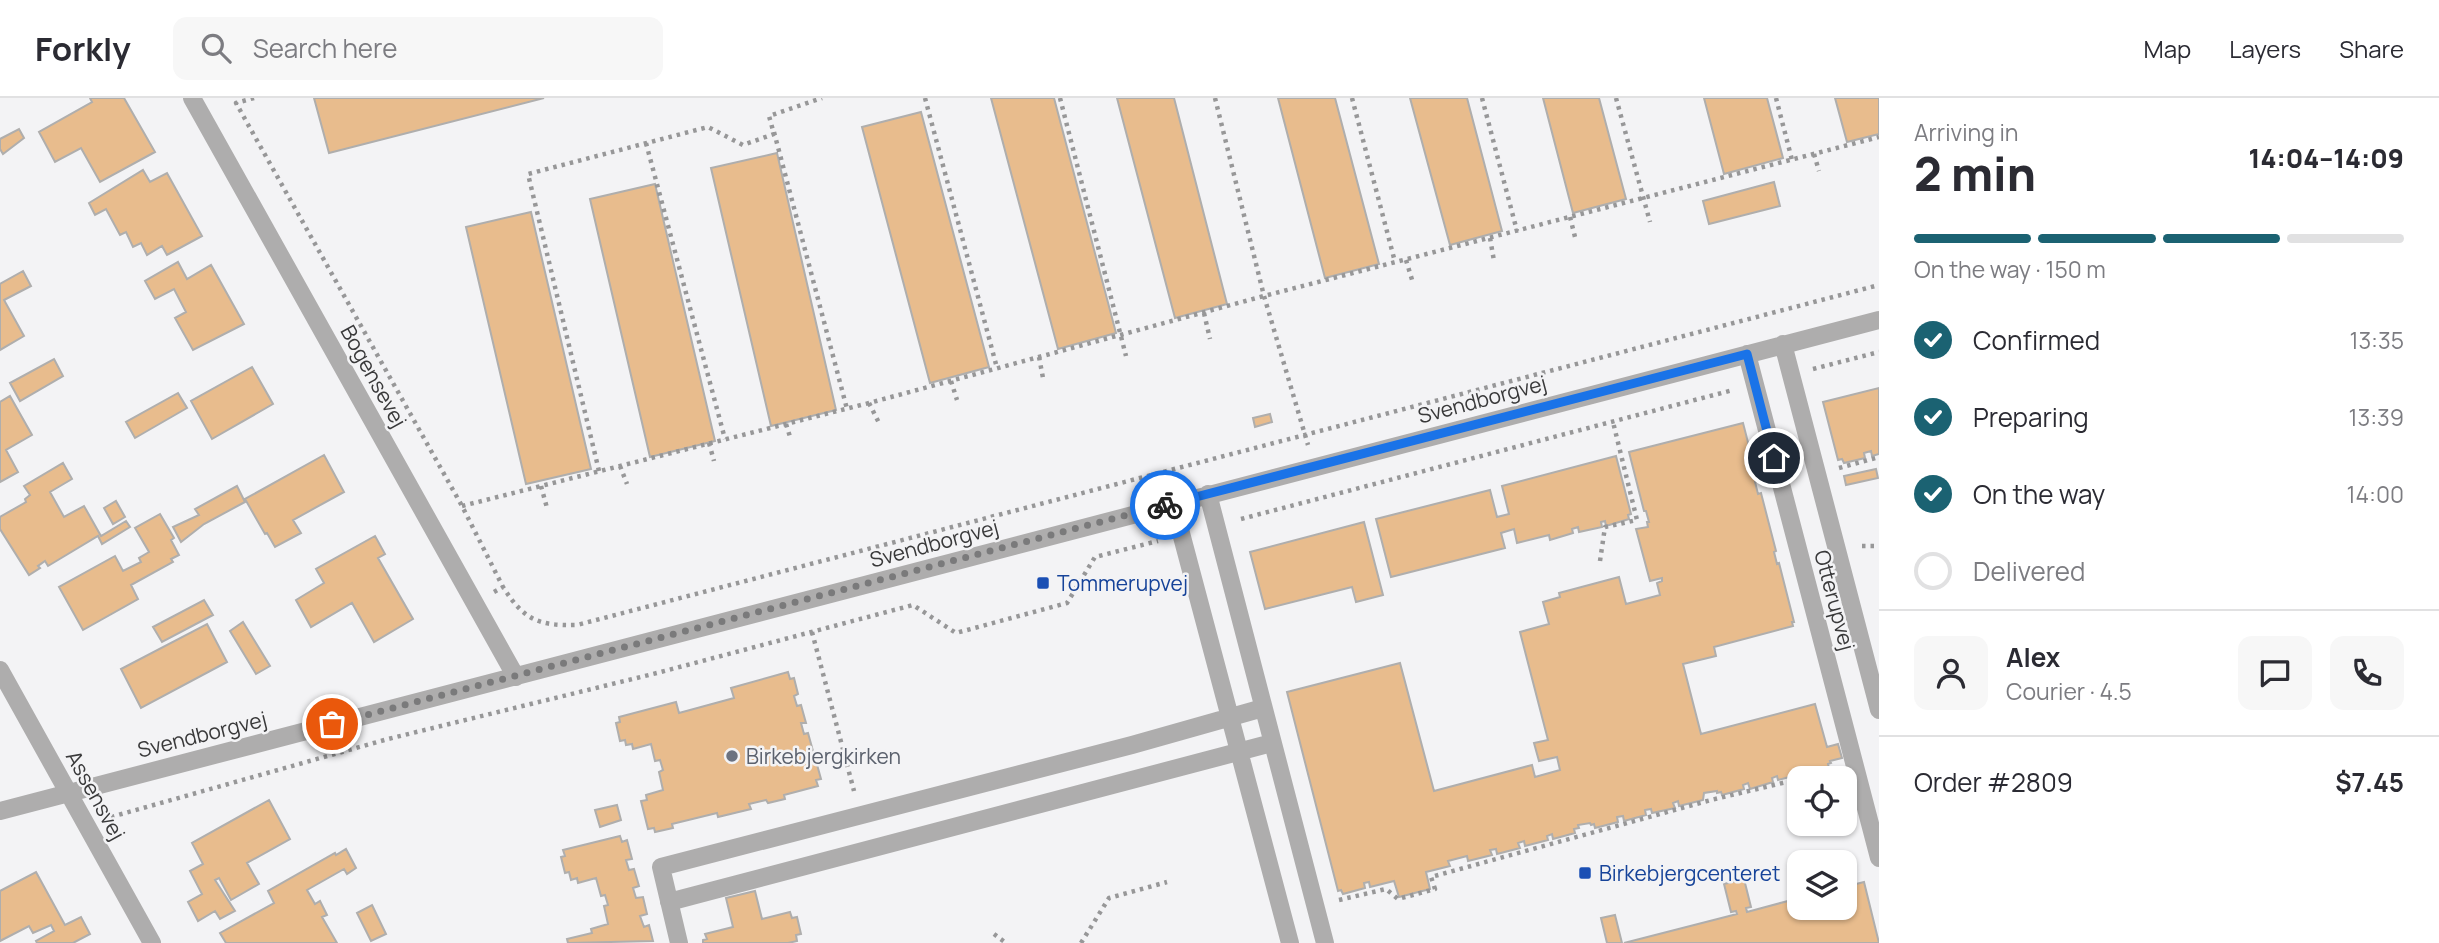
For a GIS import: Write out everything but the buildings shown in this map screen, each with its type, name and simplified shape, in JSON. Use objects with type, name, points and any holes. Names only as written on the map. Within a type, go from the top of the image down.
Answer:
[{"type":"street","name":"Bogensevej","points":[[192,98],[516,677]]},
{"type":"street","name":"Svendborgvej","points":[[0,811],[1879,320]]},
{"type":"street","name":"Otterupvej","points":[[1783,344],[1879,710]]},
{"type":"street","name":"Otterupvej","points":[[1747,354],[1879,858]]},
{"type":"street","points":[[1208,494],[1325,943]]},
{"type":"street","points":[[1173,503],[1290,943]]},
{"type":"street","name":"Assensvej","points":[[0,670],[152,943]]},
{"type":"street","points":[[679,943],[661,867],[1263,708]]},
{"type":"street","points":[[669,902],[1272,743]]},
{"type":"path","points":[[254,98],[236,103],[462,506],[503,587],[515,606],[531,619],[552,626],[577,625],[1879,285]]},
{"type":"path","points":[[822,98],[769,116],[848,409]]},
{"type":"path","points":[[925,98],[997,368]]},
{"type":"path","points":[[1059,98],[1126,356]]},
{"type":"path","points":[[1215,98],[1264,296],[1314,466]]},
{"type":"path","points":[[1352,98],[1395,262]]},
{"type":"path","points":[[1482,98],[1517,231]]},
{"type":"path","points":[[1616,98],[1650,222]]},
{"type":"path","points":[[1776,98],[1792,160]]},
{"type":"path","points":[[599,471],[528,174],[708,127],[743,145],[774,134]]},
{"type":"path","points":[[462,506],[848,409],[1264,296],[1879,137]]},
{"type":"path","points":[[646,143],[725,439]]},
{"type":"path","points":[[1814,154],[1819,171]]},
{"type":"path","points":[[1570,217],[1576,241]]},
{"type":"path","points":[[1490,238],[1494,261]]},
{"type":"path","points":[[1406,260],[1413,283]]},
{"type":"path","points":[[1204,313],[1210,339]]},
{"type":"path","points":[[1791,375],[1879,352]]},
{"type":"path","points":[[1039,357],[1043,378]]},
{"type":"path","points":[[951,381],[957,400]]},
{"type":"path","points":[[1216,526],[1755,385]]},
{"type":"path","points":[[869,403],[879,423]]},
{"type":"path","points":[[1600,561],[1605,527],[1637,520],[1613,422]]},
{"type":"path","points":[[786,424],[791,439]]},
{"type":"path","points":[[709,443],[714,461]]},
{"type":"path","points":[[620,466],[627,484]]},
{"type":"path","points":[[541,485],[547,508]]},
{"type":"path","points":[[86,824],[388,739],[913,606],[956,633],[1067,603],[1095,557],[1182,534]]},
{"type":"path","points":[[474,603],[503,587]]},
{"type":"path","points":[[812,632],[860,816]]},
{"type":"path","points":[[1315,903],[1342,900],[1386,889],[1398,899],[1435,889],[1431,877],[1787,782]]},
{"type":"path","points":[[1081,943],[1109,898],[1167,882]]},
{"type":"path","points":[[994,934],[1006,943]]},
{"type":"way so far","points":[[332,724],[1165,505]]},
{"type":"place","name":"Tommerupvej","points":[[1043,583]]},
{"type":"place","name":"Birkebjergkirken","points":[[732,756]]},
{"type":"place","name":"Birkebjergcenteret","points":[[1585,873]]},
{"type":"route","points":[[1165,505],[1747,354],[1774,458]]}]
